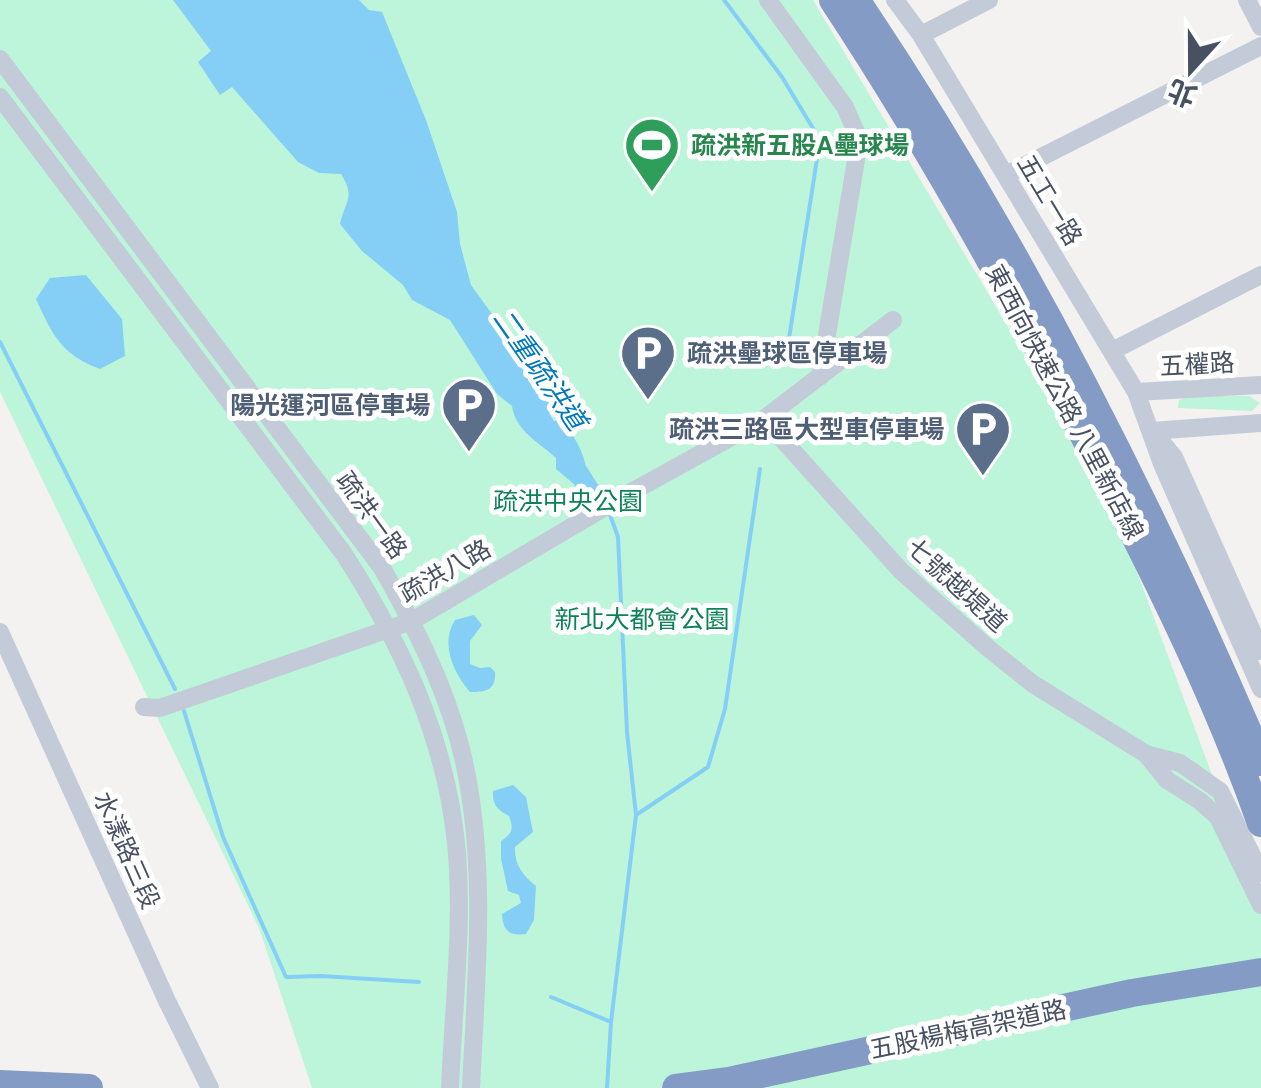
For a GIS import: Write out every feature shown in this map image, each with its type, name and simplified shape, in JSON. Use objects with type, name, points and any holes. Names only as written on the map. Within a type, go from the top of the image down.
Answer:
[{"type":"highway","name":"東西向快速公路 八里新店線","points":[[833,0],[955,200],[1058,384],[1168,600],[1261,823]]},
{"type":"highway","name":"東西向快速公路 八里新店線","points":[[856,0],[966,173],[1080,378],[1183,585],[1261,762]]},
{"type":"highway","name":"五股楊梅高架道路","points":[[676,1088],[729,1081],[1132,993],[1261,972]]},
{"type":"highway","points":[[0,1084],[89,1088]]},
{"type":"street","points":[[768,0],[845,107],[856,132],[856,160],[820,378]]},
{"type":"street","name":"五工一路","points":[[895,0],[1136,392],[1162,464],[1261,689]]},
{"type":"street","points":[[920,35],[989,0]]},
{"type":"street","points":[[1247,0],[1261,27]]},
{"type":"street","points":[[1006,175],[1261,46]]},
{"type":"street","name":"疏洪一路","points":[[0,58],[382,568],[412,621],[465,765],[476,841],[478,922],[471,1088]]},
{"type":"street","name":"疏洪一路","points":[[0,97],[344,554],[389,627],[426,713],[445,780],[456,845],[450,1088]]},
{"type":"street","points":[[1112,351],[1261,275]]},
{"type":"street","name":"疏洪八路","points":[[144,707],[160,708],[412,621],[616,500],[764,419],[893,320]]},
{"type":"street","name":"五權路","points":[[1136,392],[1261,386]]},
{"type":"street","name":"七號越堤道","points":[[764,419],[901,571],[1033,684],[1146,754],[1180,762],[1220,790],[1261,873]]},
{"type":"street","points":[[1152,431],[1261,423]]},
{"type":"street","name":"五工一路","points":[[1152,431],[1174,457],[1261,651]]},
{"type":"street","name":"水漾路三段","points":[[0,632],[166,1001],[210,1088]]},
{"type":"street","name":"七號越堤道","points":[[1146,754],[1167,780],[1218,818],[1261,905]]},
{"type":"green space","name":"疏洪中央公園","points":[[0,0],[813,0],[1109,496],[1222,802],[1261,885],[1261,1088],[312,1088],[259,928],[0,392]]},
{"type":"green space","points":[[1190,396],[1249,396],[1260,403],[1252,411],[1178,408],[1179,400]]},
{"type":"water","points":[[173,0],[359,0],[369,10],[382,12],[426,120],[457,212],[460,244],[471,285],[505,332],[506,346],[524,359],[543,391],[551,395],[549,413],[554,421],[562,420],[572,434],[588,477],[599,485],[601,492],[578,499],[572,492],[575,485],[556,469],[556,458],[518,423],[512,406],[497,394],[450,320],[412,300],[403,285],[362,251],[340,224],[349,194],[341,174],[319,173],[298,162],[232,87],[220,95],[198,62],[211,51]]},
{"type":"water","points":[[86,275],[122,319],[125,356],[100,369],[67,350],[36,299],[50,278]]},
{"type":"water","points":[[474,615],[482,625],[470,641],[470,664],[490,667],[495,678],[489,689],[470,692],[454,667],[449,639],[455,620]]},
{"type":"water","points":[[513,785],[526,797],[533,832],[515,847],[523,874],[536,886],[534,920],[526,934],[508,931],[502,914],[521,903],[519,895],[508,891],[501,859],[501,841],[511,831],[511,821],[496,806],[493,791]]},
{"type":"waterway","points":[[724,0],[782,77],[820,140],[785,364]]},
{"type":"waterway","points":[[0,342],[175,689]]},
{"type":"waterway","name":"二重疏洪道","points":[[585,468],[604,498]]},
{"type":"waterway","name":"二重疏洪道","points":[[636,815],[708,767],[725,709],[760,469]]},
{"type":"waterway","name":"二重疏洪道","points":[[607,1088],[636,815],[627,732],[618,537],[609,512]]},
{"type":"waterway","points":[[184,711],[223,837],[286,977],[419,982]]},
{"type":"waterway","points":[[551,997],[611,1022]]},
{"type":"place","name":"疏洪新五股A壘球場","points":[[652,194]]},
{"type":"place","name":"疏洪壘球區停車場","points":[[648,402]]},
{"type":"place","name":"陽光運河區停車場","points":[[469,454]]},
{"type":"place","name":"疏洪三路區大型車停車場","points":[[983,478]]},
{"type":"park label","name":"新北大都會公園","points":[[642,619]]}]
